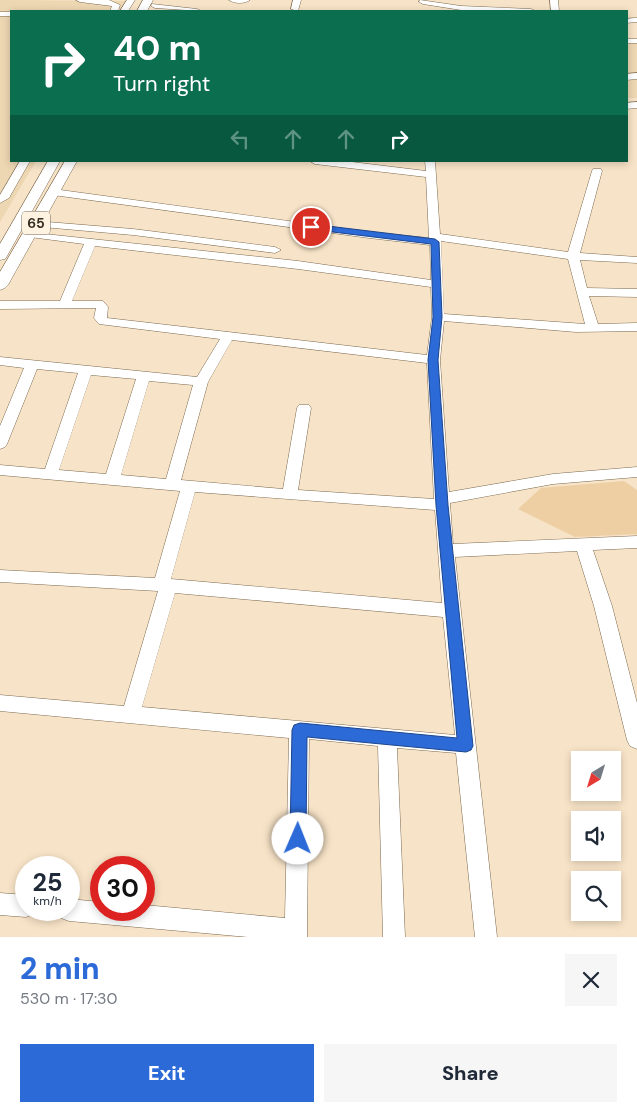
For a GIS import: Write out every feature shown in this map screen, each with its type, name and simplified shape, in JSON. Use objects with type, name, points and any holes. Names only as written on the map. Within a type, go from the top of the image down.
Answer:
[{"type":"main road","name":"65","points":[[1,252],[53,162]]},
{"type":"main road","name":"65","points":[[0,285],[70,162]]},
{"type":"street","points":[[80,0],[111,2],[116,5],[114,10]]},
{"type":"street","points":[[233,0],[246,0]]},
{"type":"street","points":[[295,9],[297,0]]},
{"type":"street","points":[[423,1],[465,8],[509,10]]},
{"type":"street","points":[[154,4],[191,10]]},
{"type":"street","points":[[0,200],[5,196],[24,162]]},
{"type":"street","points":[[331,162],[429,168],[435,239],[438,317],[433,360],[442,502],[451,611],[486,937]]},
{"type":"street","points":[[593,328],[573,256],[597,171]]},
{"type":"street","points":[[53,192],[369,235],[435,239],[573,256],[637,260]]},
{"type":"street","points":[[32,229],[91,241],[298,265],[436,284]]},
{"type":"street","points":[[32,229],[133,232],[275,250]]},
{"type":"street","points":[[65,303],[91,241]]},
{"type":"street","points":[[582,292],[637,293]]},
{"type":"street","points":[[0,305],[99,304],[102,307],[100,318],[103,321],[433,360]]},
{"type":"street","points":[[438,317],[576,328],[637,328]]},
{"type":"street","points":[[172,485],[201,382],[228,336]]},
{"type":"street","points":[[0,360],[201,382]]},
{"type":"street","points":[[0,444],[32,364]]},
{"type":"street","points":[[50,475],[86,370]]},
{"type":"street","points":[[112,480],[144,376]]},
{"type":"street","points":[[290,495],[304,408]]},
{"type":"street","points":[[0,470],[290,495],[442,502],[553,479],[637,472]]},
{"type":"street","points":[[131,713],[189,486]]},
{"type":"street","points":[[446,551],[637,542]]},
{"type":"street","points":[[583,544],[603,606],[637,740]]},
{"type":"street","points":[[0,576],[164,585],[451,611]]},
{"type":"street","points":[[0,702],[466,746]]},
{"type":"street","points":[[80,911],[296,933],[300,730]]},
{"type":"street","points":[[387,738],[394,937]]},
{"type":"street","points":[[0,904],[15,905]]},
{"type":"shaded area","points":[[0,0],[126,1],[122,10],[10,10],[10,162],[35,162],[0,222]]},
{"type":"shaded area","points":[[637,43],[637,98],[628,98],[628,45]]},
{"type":"shaded area","points":[[624,481],[637,490],[637,534],[575,537],[518,509],[541,488]]},
{"type":"route","points":[[298,839],[300,730],[466,746],[451,611],[433,360],[438,317],[435,242],[311,227]]}]
